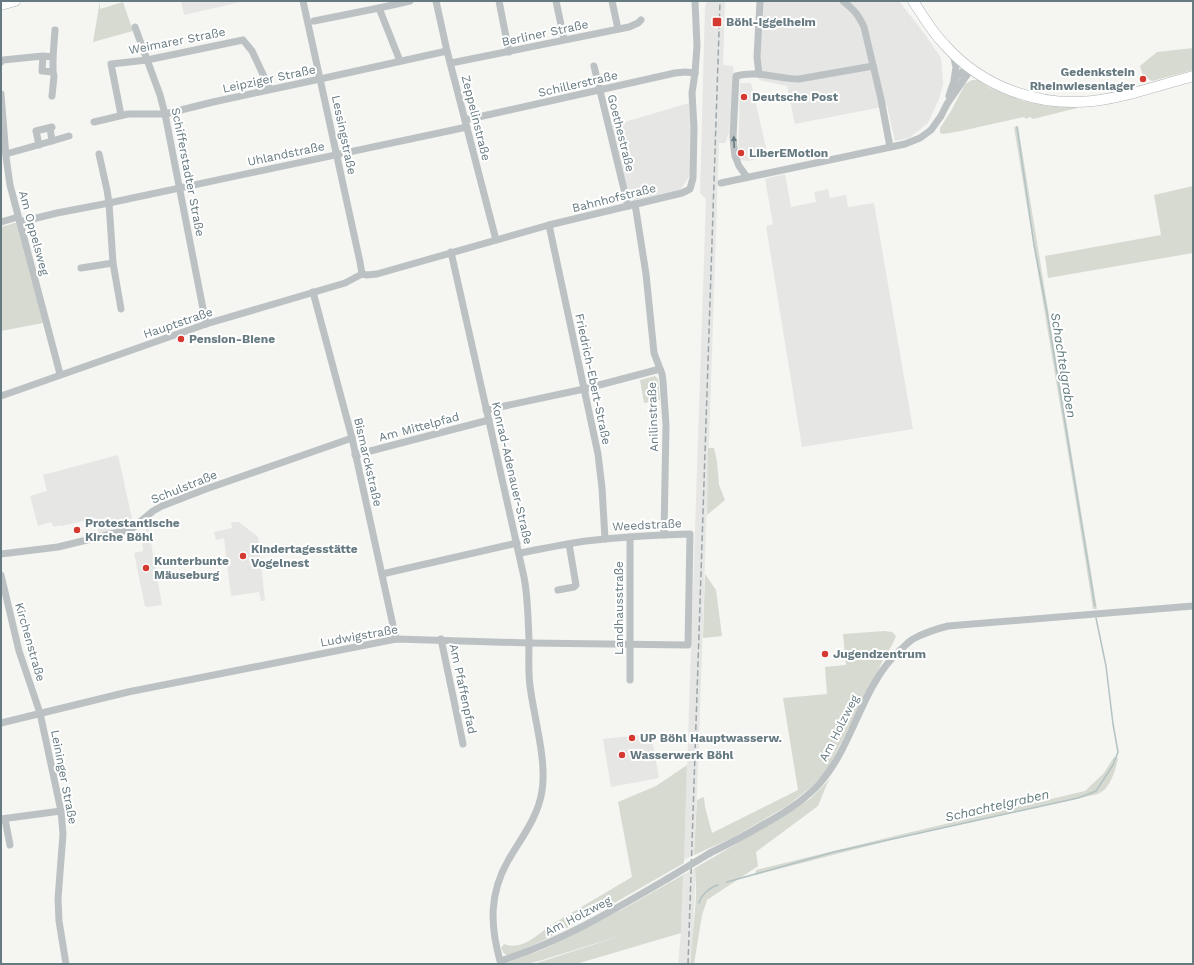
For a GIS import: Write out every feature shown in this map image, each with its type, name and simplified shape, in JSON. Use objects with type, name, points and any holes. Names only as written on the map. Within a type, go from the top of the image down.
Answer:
[{"type":"main road","points":[[1,5],[15,1]]},
{"type":"main road","points":[[913,1],[938,37],[953,54],[971,69],[992,82],[1015,92],[1039,99],[1063,102],[1083,102],[1103,99],[1193,76]]},
{"type":"street","name":"Lessingstraße","points":[[303,1],[362,274]]},
{"type":"street","points":[[314,21],[410,1]]},
{"type":"street","name":"Zeppelinstraße","points":[[436,1],[496,240]]},
{"type":"street","points":[[499,1],[509,52]]},
{"type":"street","points":[[556,1],[564,40]]},
{"type":"street","points":[[612,1],[618,29]]},
{"type":"street","name":"Bahnhofstraße","points":[[362,274],[377,274],[451,252],[682,193],[690,189],[693,178],[694,123],[692,93],[697,46],[695,1]]},
{"type":"street","points":[[759,74],[757,57],[760,1]]},
{"type":"street","points":[[843,1],[860,17],[864,28],[881,99],[890,147]]},
{"type":"street","points":[[379,8],[400,61]]},
{"type":"street","name":"Berliner Straße","points":[[451,63],[618,29],[635,25],[641,20]]},
{"type":"street","name":"Schifferstadter Straße","points":[[135,27],[162,100],[206,324]]},
{"type":"street","points":[[52,96],[55,30]]},
{"type":"street","name":"Weimarer Straße","points":[[121,115],[111,64],[147,60],[243,40],[252,51],[270,89]]},
{"type":"street","name":"Leipziger Straße","points":[[94,122],[121,115],[165,114],[270,89],[320,80],[448,51]]},
{"type":"street","points":[[947,104],[956,67],[953,54]]},
{"type":"street","points":[[44,56],[42,71],[53,72]]},
{"type":"street","points":[[1,62],[3,60],[53,56]]},
{"type":"street","name":"Goethestraße","points":[[594,66],[599,90],[631,205]]},
{"type":"street","points":[[747,178],[739,166],[734,148],[733,137],[736,76],[745,73],[799,80],[873,66]]},
{"type":"street","points":[[954,80],[957,75],[971,69]]},
{"type":"street","points":[[721,184],[914,141],[931,130],[971,69]]},
{"type":"street","name":"Schillerstraße","points":[[466,124],[599,90],[676,73],[695,73]]},
{"type":"street","name":"Am Oppelsweg","points":[[1,94],[4,156],[10,185],[60,374]]},
{"type":"street","name":"Uhlandstraße","points":[[1,222],[109,203],[337,155],[466,124]]},
{"type":"street","points":[[39,145],[36,131],[51,127],[52,141]]},
{"type":"street","points":[[4,156],[70,136]]},
{"type":"street","points":[[99,154],[109,203],[113,263],[121,309]]},
{"type":"street","name":"Anilinstraße","points":[[631,205],[646,274],[654,353],[663,380],[666,425],[664,535]]},
{"type":"street","name":"Friedrich-Ebert-Straße","points":[[549,226],[598,454],[605,539]]},
{"type":"street","name":"Konrad-Adenauer-Straße","points":[[451,252],[520,553],[528,600],[529,674],[542,760],[542,792],[536,814],[503,871],[496,891],[493,922],[500,961]]},
{"type":"street","points":[[81,268],[113,263]]},
{"type":"street","name":"Hauptstraße","points":[[1,396],[60,374],[206,324],[345,283],[362,274]]},
{"type":"street","name":"Bismarckstraße","points":[[313,292],[352,438],[396,639]]},
{"type":"street","points":[[486,410],[584,389],[660,370]]},
{"type":"street","name":"Am Mittelpfad","points":[[355,455],[489,420]]},
{"type":"street","name":"Schulstraße","points":[[1,554],[58,547],[128,530],[162,506],[352,438]]},
{"type":"street","name":"Weedstraße","points":[[520,553],[605,539],[690,534],[688,645]]},
{"type":"street","name":"Landhausstraße","points":[[630,537],[630,680]]},
{"type":"street","points":[[382,574],[518,543]]},
{"type":"street","points":[[558,590],[574,587],[576,585],[569,544]]},
{"type":"street","name":"Kirchenstraße","points":[[1,575],[19,651],[40,713]]},
{"type":"street","name":"Am Holzweg","points":[[500,961],[524,954],[574,931],[624,904],[799,803],[815,788],[836,762],[869,694],[885,666],[900,650],[913,640],[934,630],[948,626],[1193,606]]},
{"type":"street","name":"Ludwigstraße","points":[[1,723],[136,691],[396,639],[688,645]]},
{"type":"street","name":"Am Pfaffenpfad","points":[[441,639],[464,744]]},
{"type":"street","name":"Leininger Straße","points":[[40,713],[62,810],[63,834],[58,899],[66,964]]},
{"type":"street","points":[[10,845],[3,819],[62,810]]},
{"type":"shaded area","points":[[100,1],[100,9],[123,2],[133,31],[93,42]]},
{"type":"shaded area","points":[[181,1],[245,1],[184,15]]},
{"type":"shaded area","points":[[707,1],[725,1],[723,65],[733,66],[734,85],[729,133],[725,143],[719,143],[694,855],[684,860],[706,199],[700,193],[705,7]]},
{"type":"shaded area","points":[[762,1],[899,1],[941,58],[943,84],[939,99],[928,123],[909,138],[895,141],[887,106],[795,124],[787,86],[759,80]]},
{"type":"shaded area","points":[[1193,48],[1193,70],[1152,81],[1143,76],[1140,66],[1157,52]]},
{"type":"shaded area","points":[[972,80],[978,80],[990,88],[1023,101],[1047,105],[1075,106],[1077,108],[1033,119],[1030,117],[1026,119],[1024,117],[961,131],[943,134],[940,133],[940,128],[965,84]]},
{"type":"shaded area","points":[[740,83],[751,83],[768,156],[749,161],[738,160]]},
{"type":"shaded area","points":[[689,103],[691,120],[691,173],[680,191],[629,203],[611,126]]},
{"type":"shaded area","points":[[1018,126],[1097,609],[1093,609],[1014,127]]},
{"type":"shaded area","points":[[785,174],[791,207],[816,202],[814,192],[828,189],[830,198],[846,195],[848,207],[874,203],[913,429],[802,447],[766,226],[773,224],[765,179]]},
{"type":"shaded area","points":[[1193,186],[1193,253],[1048,278],[1045,256],[1161,235],[1154,195]]},
{"type":"shaded area","points":[[18,222],[43,323],[1,331],[1,227]]},
{"type":"shaded area","points":[[655,376],[658,379],[660,400],[644,403],[640,380]]},
{"type":"shaded area","points":[[708,448],[714,448],[717,461],[719,485],[725,500],[707,515]]},
{"type":"shaded area","points":[[118,455],[133,523],[129,527],[99,534],[95,518],[62,526],[54,527],[51,522],[38,526],[30,496],[47,491],[43,475]]},
{"type":"shaded area","name":"Kunterbunte Mäuseburg","points":[[147,520],[162,605],[148,607],[145,606],[134,553],[143,551],[142,542],[146,541],[147,536],[144,523]]},
{"type":"shaded area","name":"Kindertagesstätte Vogelnest","points":[[231,522],[239,522],[258,537],[265,601],[261,601],[259,592],[231,596],[224,538],[216,540],[214,532],[232,528]]},
{"type":"shaded area","points":[[705,574],[716,590],[722,636],[703,638]]},
{"type":"shaded area","points":[[884,631],[892,632],[896,636],[826,772],[810,788],[787,806],[732,838],[694,855],[697,800],[704,797],[712,833],[798,790],[783,698],[827,694],[825,667],[846,665],[843,634]]},
{"type":"shaded area","points":[[651,734],[659,778],[611,787],[603,739]]},
{"type":"shaded area","points":[[1114,757],[1118,758],[1112,778],[1105,789],[1098,794],[899,838],[755,875],[756,870],[1085,791],[1104,773]]},
{"type":"shaded area","points":[[687,765],[684,863],[616,902],[544,940],[513,954],[506,955],[501,948],[504,944],[511,946],[523,944],[529,941],[551,925],[632,877],[618,802],[656,786]]},
{"type":"shaded area","points":[[831,778],[818,806],[756,852],[758,866],[707,900],[702,915],[694,964],[691,964],[696,892],[695,868],[784,816],[811,798]]},
{"type":"shaded area","points":[[695,868],[696,875],[691,964],[678,964],[681,933],[683,875]]},
{"type":"shaded area","points":[[683,875],[681,933],[576,964],[534,964],[626,934],[539,961],[526,964],[503,964],[544,949],[623,909]]},
{"type":"waterway","name":"Schachtelgraben","points":[[1017,127],[1034,245],[1047,312],[1095,606]]},
{"type":"waterway","name":"Schachtelgraben","points":[[727,882],[834,852],[1078,798],[1096,791],[1113,765],[1118,752],[1106,666],[1096,618]]},
{"type":"waterway","name":"Schachtelgraben","points":[[699,903],[706,892],[718,885]]},
{"type":"railway","points":[[688,964],[720,1]]},
{"type":"place","name":"Böhl-Iggelheim","points":[[717,22]]},
{"type":"place","name":"Gedenkstein Rheinwiesenlager","points":[[1143,79]]},
{"type":"place","name":"Deutsche Post","points":[[744,97]]},
{"type":"place","name":"LiberEMotion","points":[[741,153]]},
{"type":"place","name":"Pension-Biene","points":[[181,339]]},
{"type":"place","name":"Protestantische Kirche Böhl","points":[[77,530]]},
{"type":"place","name":"Kindertagesstätte Vogelnest","points":[[243,556]]},
{"type":"place","name":"Kunterbunte Mäuseburg","points":[[146,568]]},
{"type":"place","name":"Jugendzentrum","points":[[825,654]]},
{"type":"place","name":"UP Böhl Hauptwasserw.","points":[[632,738]]},
{"type":"place","name":"Wasserwerk Böhl","points":[[622,755]]}]
